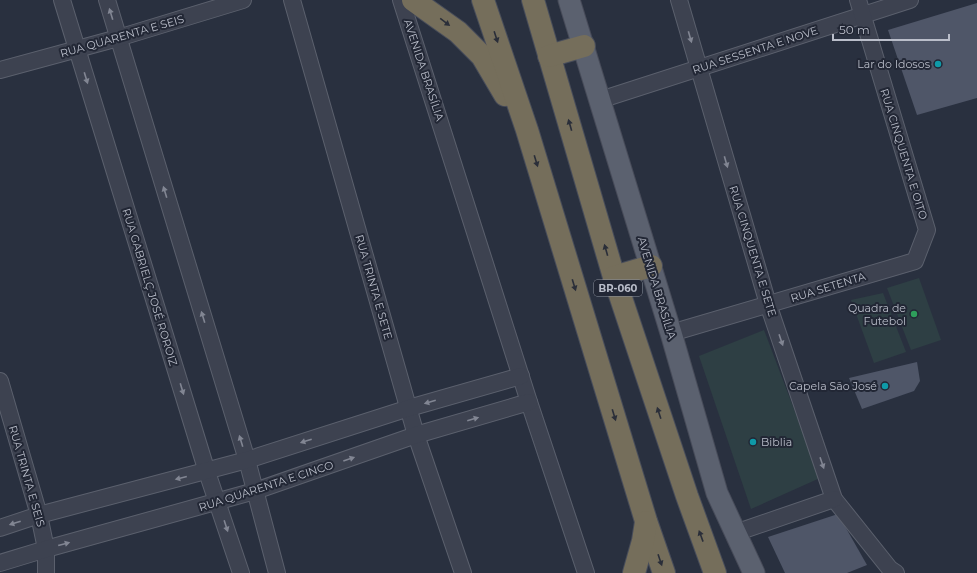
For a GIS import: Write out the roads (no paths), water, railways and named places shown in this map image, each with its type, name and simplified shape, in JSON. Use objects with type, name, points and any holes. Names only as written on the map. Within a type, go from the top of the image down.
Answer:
[{"type":"highway","points":[[413,0],[458,32],[482,56],[527,130]]},
{"type":"highway","name":"BR-060","points":[[483,0],[527,130],[646,521],[664,573]]},
{"type":"highway","name":"BR-060","points":[[533,0],[614,277],[687,496],[715,573]]},
{"type":"highway","points":[[549,56],[584,46]]},
{"type":"highway","points":[[614,277],[651,266]]},
{"type":"highway","points":[[634,573],[643,541],[646,521]]},
{"type":"main road","name":"AVENIDA BRASÍLIA","points":[[570,0],[671,333],[717,493],[754,573]]},
{"type":"street","name":"RUA GABRIELÇ JOSÉ ROROIZ","points":[[62,0],[207,472],[219,502],[242,573]]},
{"type":"street","points":[[107,0],[247,460],[277,573]]},
{"type":"street","name":"RUA QUARENTA E SEIS","points":[[0,70],[118,38],[243,0]]},
{"type":"street","name":"RUA TRINTA E SETE","points":[[292,0],[416,435],[463,573]]},
{"type":"street","name":"AVENIDA BRASÍLIA","points":[[402,0],[521,376],[586,573]]},
{"type":"street","name":"RUA CINQUENTA E SETE","points":[[679,0],[768,304],[834,499],[890,569],[896,573]]},
{"type":"street","name":"RUA SESSENTA E NOVE","points":[[600,100],[699,68],[860,7],[910,0]]},
{"type":"street","name":"RUA CINQUENTA E OITO","points":[[860,7],[927,230],[915,261]]},
{"type":"street","name":"RUA SETENTA","points":[[671,333],[915,261]]},
{"type":"street","points":[[0,528],[39,515],[207,472],[409,408],[521,376]]},
{"type":"street","name":"RUA TRINTA E SEIS","points":[[0,381],[39,515],[46,549],[46,573]]},
{"type":"street","name":"RUA QUARENTA E CINCO","points":[[0,563],[219,502],[416,435],[530,402]]},
{"type":"street","points":[[735,533],[834,499]]},
{"type":"place","name":"Lar do Idosos","points":[[938,64]]},
{"type":"place","name":"Quadra de Futebol","points":[[914,314]]},
{"type":"place","name":"Capela São José","points":[[885,386]]},
{"type":"place","name":"Biblia","points":[[753,442]]}]
